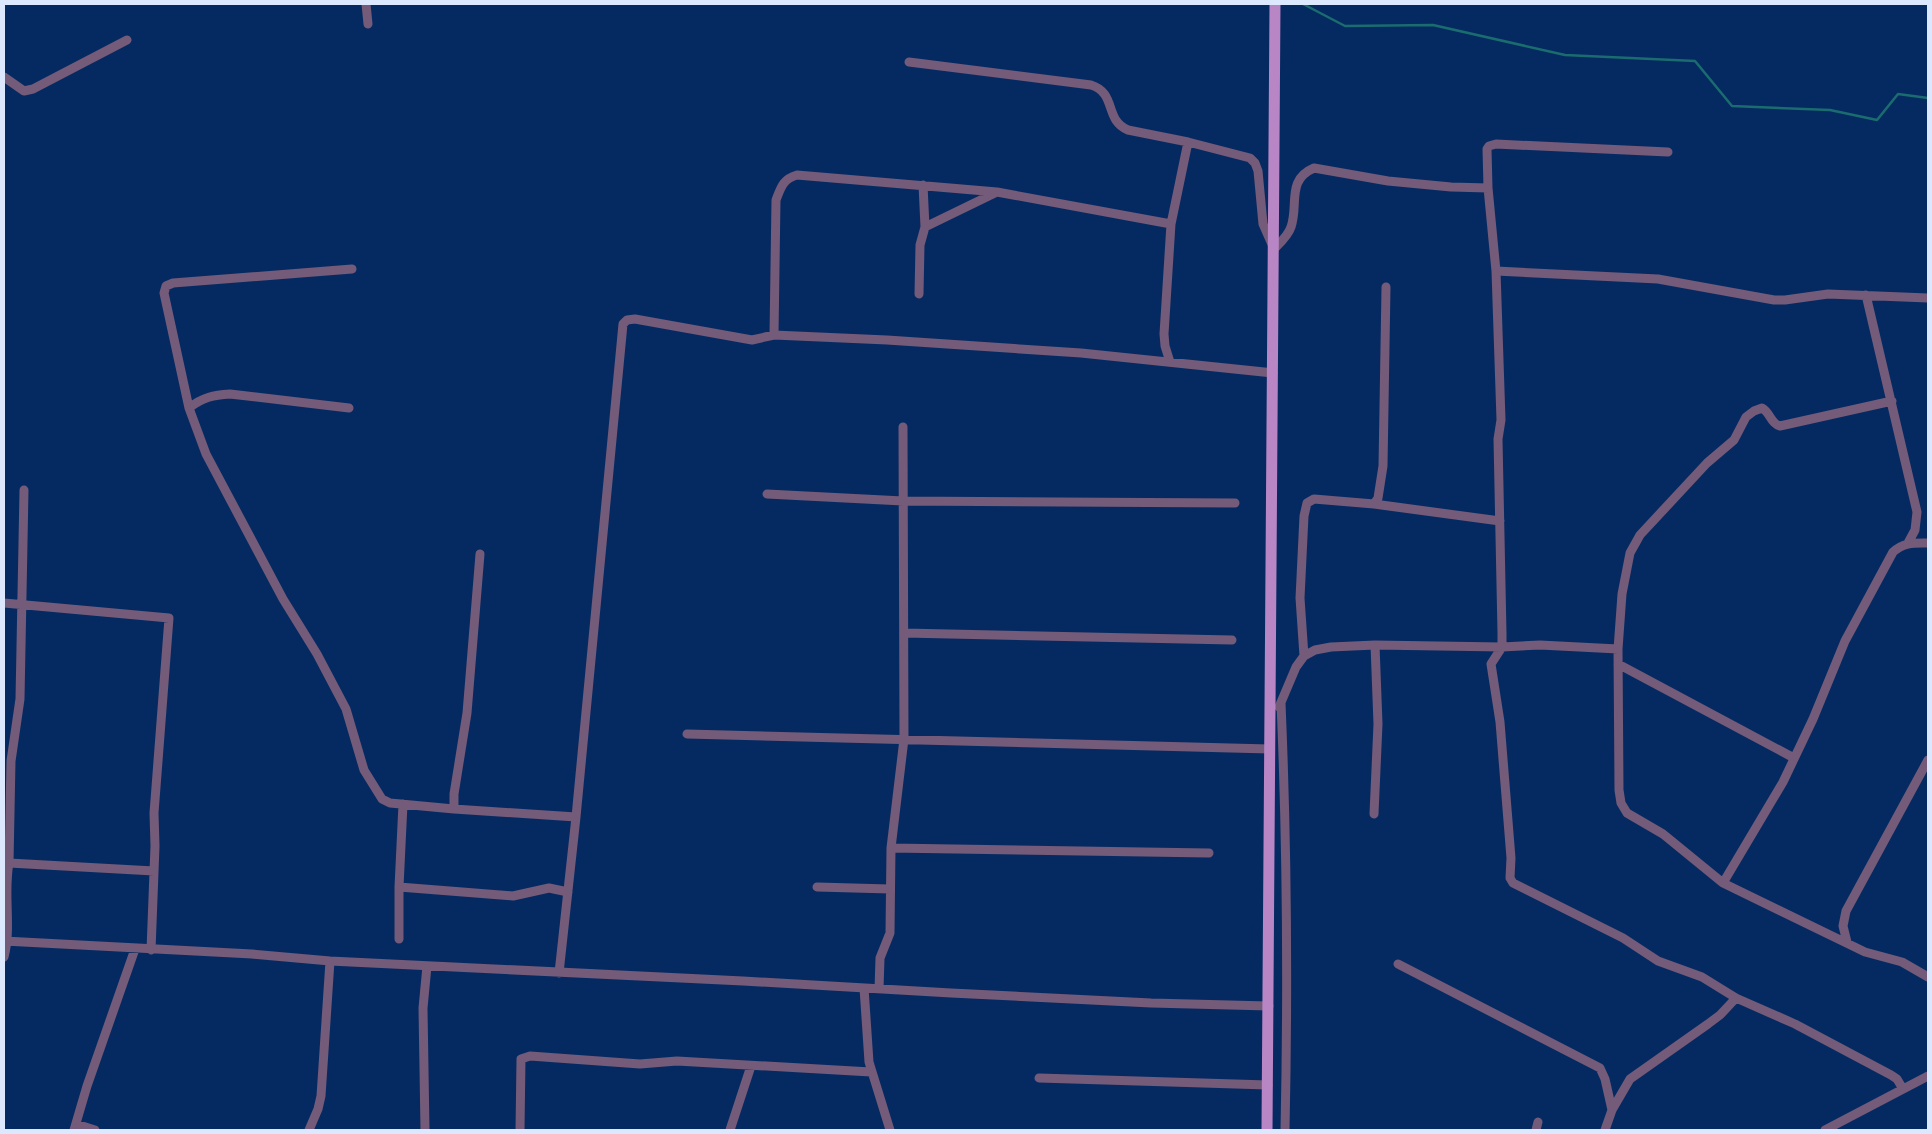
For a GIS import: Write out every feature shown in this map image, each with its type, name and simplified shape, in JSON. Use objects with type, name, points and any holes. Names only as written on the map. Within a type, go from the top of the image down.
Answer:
[{"type":"main road","points":[[1268,1130],[1275,4]]},
{"type":"street","points":[[366,4],[368,24]]},
{"type":"street","points":[[4,77],[24,91],[33,89],[127,40]]},
{"type":"street","points":[[909,62],[1091,85],[1100,88],[1107,95],[1115,120],[1119,126],[1128,130],[1188,142],[1250,158],[1255,163],[1258,171],[1262,224],[1274,249],[1288,235],[1291,227],[1295,190],[1300,178],[1314,168],[1388,181],[1451,187],[1488,188]]},
{"type":"street","points":[[1170,362],[1165,346],[1164,334],[1172,224],[1188,142]]},
{"type":"street","points":[[1668,152],[1496,144],[1489,146],[1487,149],[1488,188],[1496,271],[1501,420],[1498,440],[1502,648],[1491,664],[1500,722],[1511,849],[1510,878],[1513,883],[1623,938],[1658,961],[1702,978],[1736,998],[1795,1024],[1891,1075],[1897,1079],[1903,1089]]},
{"type":"street","points":[[774,335],[776,200],[781,186],[787,178],[797,175],[997,192],[1172,224]]},
{"type":"street","points":[[919,294],[920,245],[925,227],[923,185]]},
{"type":"street","points":[[925,227],[997,192]]},
{"type":"street","points":[[352,269],[173,283],[166,286],[164,293],[189,408],[206,454],[283,599],[317,654],[346,709],[364,770],[382,799],[390,803],[454,809],[576,816]]},
{"type":"street","points":[[1496,271],[1658,279],[1774,300],[1828,294],[1928,298]]},
{"type":"street","points":[[1374,504],[1378,498],[1383,466],[1386,287]]},
{"type":"street","points":[[1866,295],[1917,512],[1915,530],[1908,543]]},
{"type":"street","points":[[559,973],[576,816],[623,324],[627,320],[635,319],[752,340],[774,335],[1081,353],[1273,373]]},
{"type":"street","points":[[189,408],[200,399],[213,395],[230,394],[349,408]]},
{"type":"street","points":[[1892,401],[1780,426],[1777,425],[1768,411],[1762,408],[1754,410],[1746,417],[1734,440],[1707,463],[1640,535],[1633,545],[1622,594],[1618,649],[1620,790],[1623,808],[1634,818],[1663,834],[1723,883],[1872,955],[1902,962],[1928,977]]},
{"type":"street","points":[[879,989],[880,958],[890,933],[891,848],[904,739],[904,427]]},
{"type":"street","points":[[4,957],[6,941],[6,879],[10,863],[11,762],[20,699],[24,490]]},
{"type":"street","points":[[767,494],[903,501],[1235,503]]},
{"type":"street","points":[[1304,656],[1300,598],[1304,516],[1307,504],[1314,499],[1374,504],[1500,521]]},
{"type":"street","points":[[1723,883],[1776,795],[1813,719],[1845,641],[1893,552],[1900,546],[1908,543],[1928,543]]},
{"type":"street","points":[[454,809],[454,794],[467,713],[480,554]]},
{"type":"street","points":[[4,604],[169,618],[154,814],[151,950]]},
{"type":"street","points":[[904,633],[1232,640]]},
{"type":"street","points":[[1271,726],[1296,667],[1304,656],[1315,650],[1331,647],[1375,645],[1502,648],[1540,645],[1618,649]]},
{"type":"street","points":[[1374,814],[1378,724],[1375,645]]},
{"type":"street","points":[[1618,664],[1794,758]]},
{"type":"street","points":[[1281,703],[1286,900],[1285,1130]]},
{"type":"street","points":[[687,734],[1270,749]]},
{"type":"street","points":[[1847,942],[1843,926],[1846,911],[1928,760]]},
{"type":"street","points":[[399,939],[402,804]]},
{"type":"street","points":[[891,848],[1209,853]]},
{"type":"street","points":[[10,863],[154,871]]},
{"type":"street","points":[[399,887],[514,896],[549,888],[568,892]]},
{"type":"street","points":[[818,887],[890,889]]},
{"type":"street","points":[[1828,933],[1843,926]]},
{"type":"street","points":[[6,941],[559,973],[1151,1003],[1269,1006]]},
{"type":"street","points":[[95,1130],[75,1127],[87,1086],[135,949]]},
{"type":"street","points":[[309,1130],[321,1096],[330,961]]},
{"type":"street","points":[[1398,964],[1600,1068],[1605,1079],[1612,1110]]},
{"type":"street","points":[[425,1130],[423,1008],[427,966]]},
{"type":"street","points":[[864,988],[869,1062],[890,1130]]},
{"type":"street","points":[[1605,1130],[1612,1110],[1630,1079],[1720,1015],[1736,998]]},
{"type":"street","points":[[520,1130],[521,1059],[530,1056],[640,1064],[677,1061],[871,1072]]},
{"type":"street","points":[[730,1130],[751,1066]]},
{"type":"street","points":[[1825,1130],[1928,1076]]},
{"type":"street","points":[[1039,1078],[1268,1085]]},
{"type":"waterway","points":[[1303,4],[1345,26],[1433,25],[1565,55],[1695,61],[1732,106],[1830,110],[1877,120],[1898,94],[1928,98]]}]
